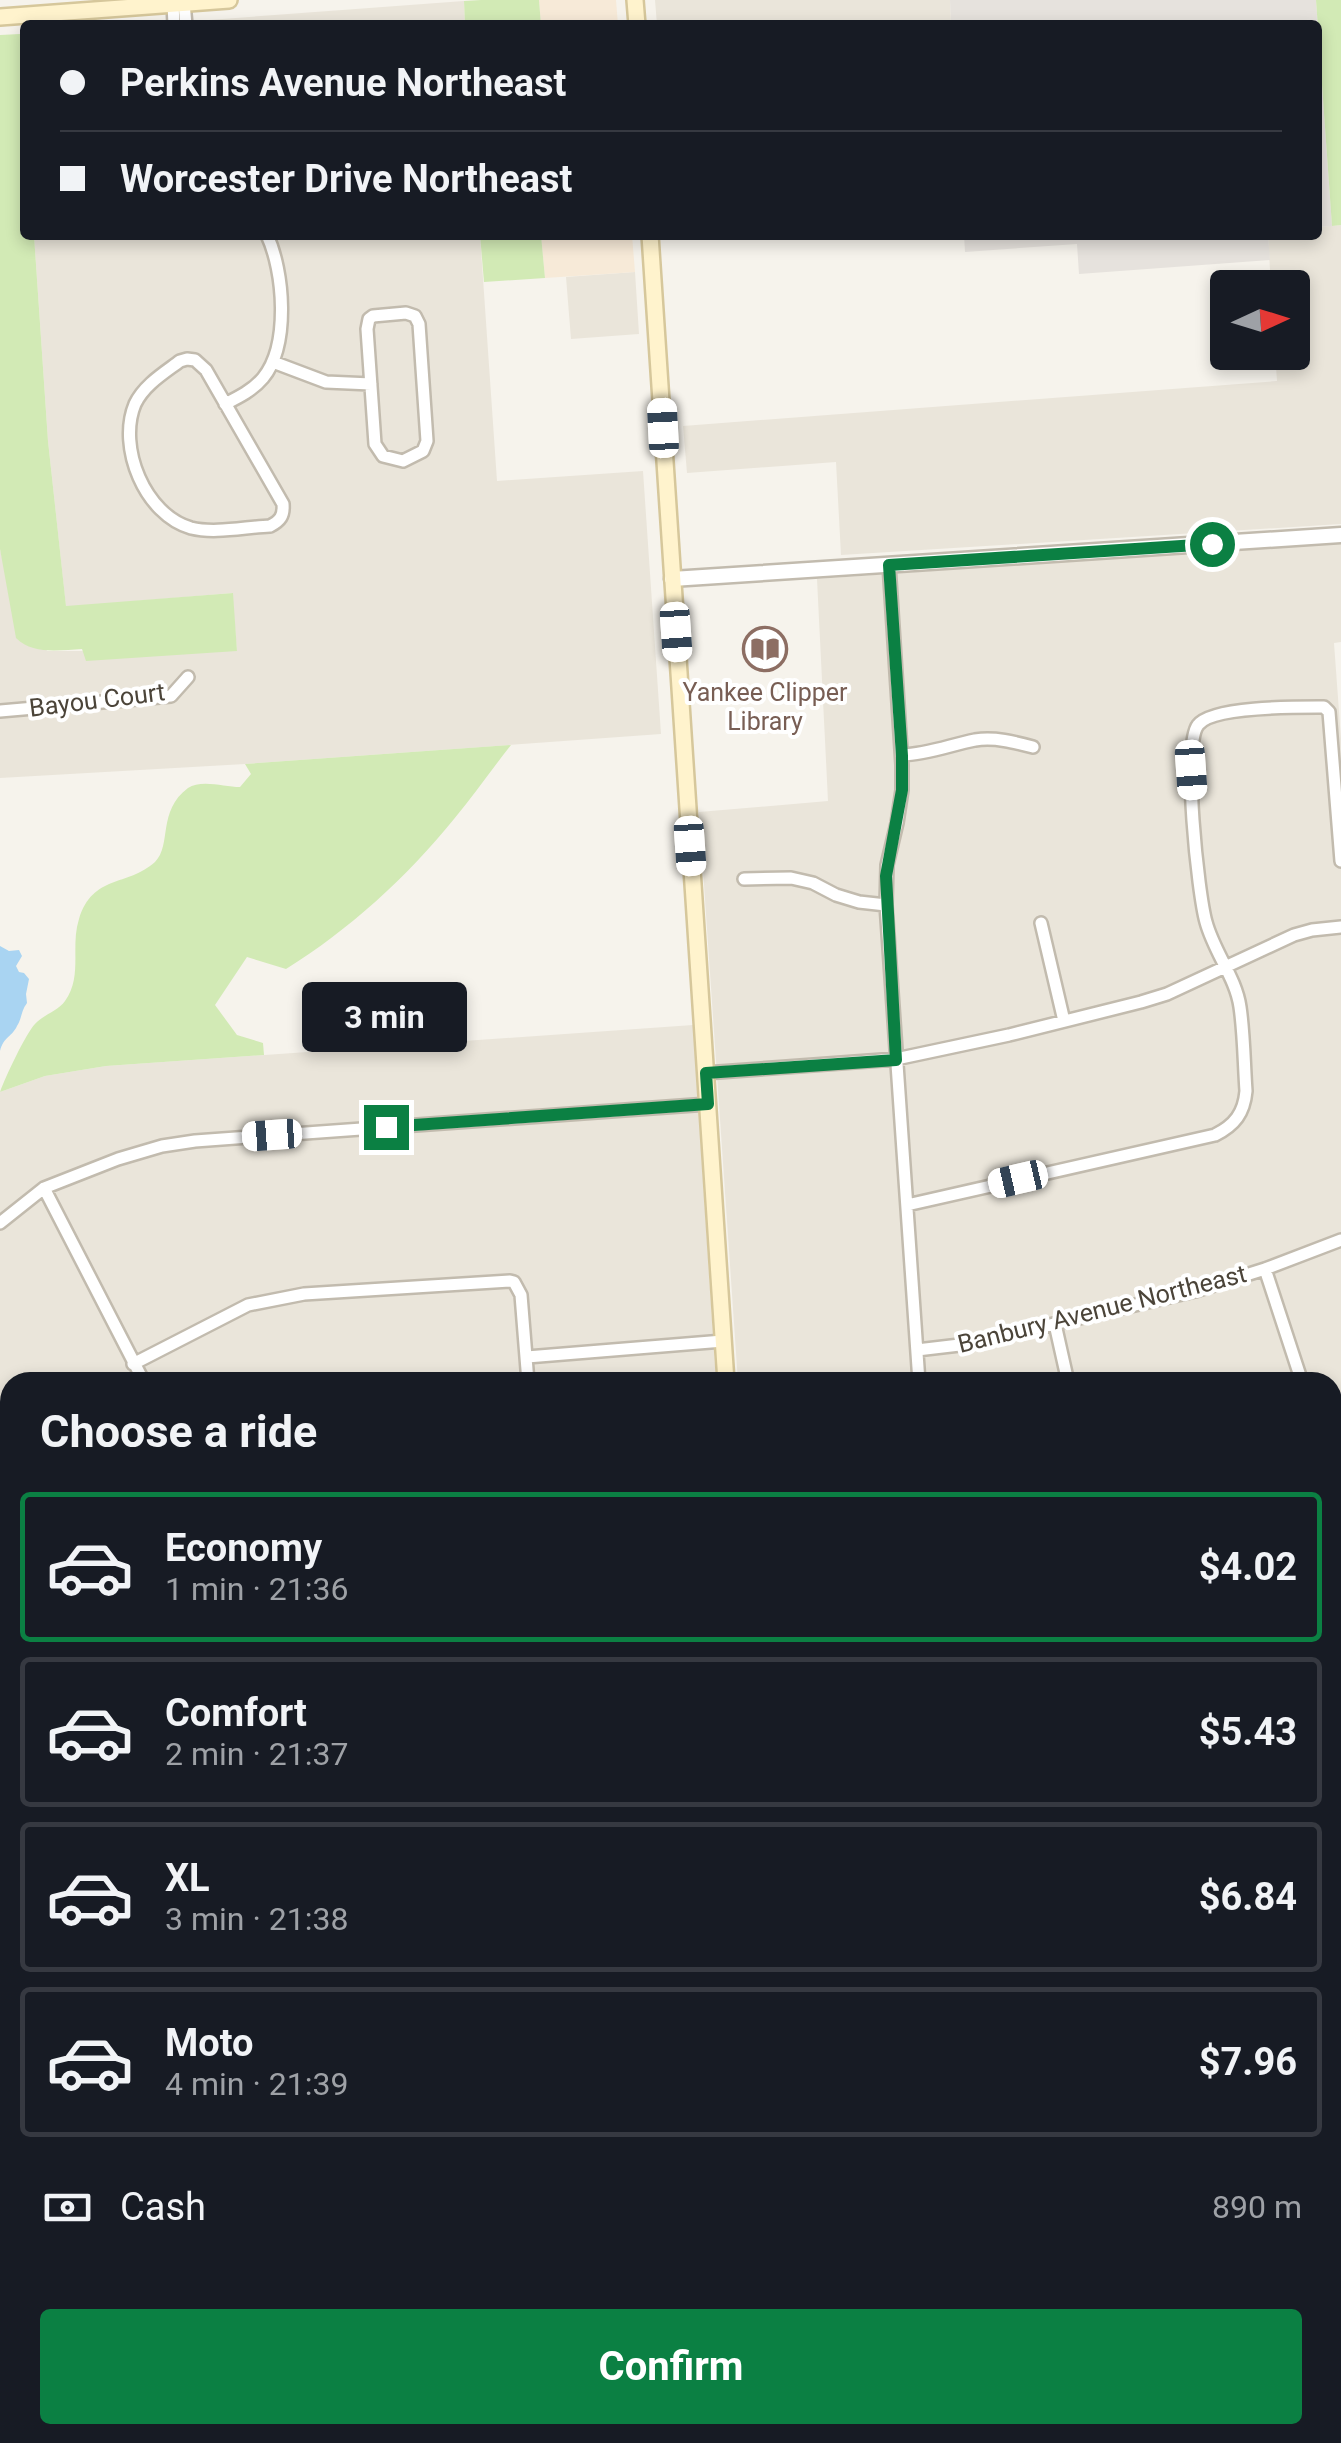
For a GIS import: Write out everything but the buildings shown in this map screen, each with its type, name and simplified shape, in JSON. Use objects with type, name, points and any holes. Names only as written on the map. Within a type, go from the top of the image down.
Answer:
[{"type":"main road","points":[[0,17],[229,0]]},
{"type":"main road","points":[[650,240],[725,1372]]},
{"type":"street","points":[[175,20],[178,4]]},
{"type":"street","points":[[178,4],[184,20]]},
{"type":"street","points":[[226,404],[255,386],[273,362],[278,344],[280,279],[269,240]]},
{"type":"street","points":[[406,313],[415,316],[419,324],[427,441],[423,451],[402,461],[384,456],[376,449],[371,384],[366,329],[369,319],[406,313]]},
{"type":"street","points":[[180,360],[202,364],[226,404],[283,504],[282,518],[270,526],[188,527],[170,518],[150,496],[137,471],[129,429],[136,402],[152,382],[180,360]]},
{"type":"street","points":[[273,362],[326,382],[371,384]]},
{"type":"street","points":[[672,579],[1341,535]]},
{"type":"street","points":[[889,565],[902,756],[900,806],[887,865],[886,905],[918,1372]]},
{"type":"street","name":"Bayou Court","points":[[0,711],[171,696],[188,677]]},
{"type":"street","points":[[907,1205],[1215,1135],[1230,1126],[1243,1109],[1246,1091],[1240,1004],[1212,942],[1198,876],[1191,770],[1198,725],[1210,716],[1228,712],[1324,707],[1331,717],[1341,861]]},
{"type":"street","points":[[902,756],[976,740],[1033,747]]},
{"type":"street","points":[[744,878],[791,878],[813,883],[836,896],[886,905]]},
{"type":"street","points":[[1041,923],[1064,1021]]},
{"type":"street","points":[[706,1073],[896,1060],[1167,994],[1294,935],[1341,927]]},
{"type":"street","points":[[0,1223],[44,1188],[162,1146],[708,1104]]},
{"type":"street","points":[[44,1188],[138,1372]]},
{"type":"street","name":"Banbury Avenue Northeast","points":[[917,1350],[968,1344],[1181,1295],[1266,1269],[1341,1240]]},
{"type":"street","points":[[1266,1269],[1299,1372]]},
{"type":"street","points":[[133,1364],[248,1305],[268,1300],[304,1294],[510,1281],[521,1294],[527,1372]]},
{"type":"street","points":[[1056,1324],[1066,1372]]},
{"type":"street","points":[[526,1357],[723,1341]]},
{"type":"shaded area","points":[[539,0],[616,0],[618,20],[541,20]]},
{"type":"shaded area","points":[[655,0],[950,0],[951,20],[657,20]]},
{"type":"shaded area","points":[[950,0],[1316,0],[1318,20],[951,20]]},
{"type":"shaded area","points":[[464,1],[465,20],[208,20]]},
{"type":"shaded area","points":[[1322,85],[1332,226],[1322,227]]},
{"type":"shaded area","points":[[1341,225],[1341,524],[841,555],[836,462],[687,473],[683,426],[1277,381],[1276,370],[1310,370],[1310,270],[1270,270],[1268,240],[1322,240],[1322,227]]},
{"type":"shaded area","points":[[34,240],[480,240],[497,481],[643,471],[661,734],[0,778],[0,549],[4,566],[47,651],[237,651],[232,593],[66,607],[48,441]]},
{"type":"shaded area","points":[[541,240],[632,240],[635,272],[545,278]]},
{"type":"shaded area","points":[[964,240],[1268,240],[1270,260],[1079,274],[1077,244],[965,252]]},
{"type":"shaded area","points":[[635,272],[639,334],[571,339],[566,277]]},
{"type":"shaded area","points":[[1341,542],[1341,642],[1334,643],[1341,739],[1341,1372],[737,1372],[699,812],[828,801],[817,579]]},
{"type":"shaded area","points":[[693,1025],[715,1372],[0,1372],[0,1092],[45,1076],[106,1066]]},
{"type":"green space","points":[[539,0],[541,20],[465,20],[464,1]]},
{"type":"green space","points":[[1316,0],[1341,0],[1341,225],[1332,226],[1322,85],[1322,20],[1317,20]]},
{"type":"green space","points":[[20,34],[20,240],[34,240],[48,441],[66,606],[233,593],[237,651],[86,661],[82,649],[39,649],[16,638],[0,549],[0,35]]},
{"type":"green space","points":[[480,240],[541,240],[545,278],[484,282]]},
{"type":"green space","points":[[511,745],[436,840],[354,920],[286,969],[247,957],[215,1005],[237,1035],[263,1043],[264,1055],[106,1066],[45,1076],[0,1092],[31,1029],[62,1004],[70,991],[77,930],[85,905],[102,888],[155,862],[172,807],[188,788],[206,784],[240,787],[251,774],[245,764]]},
{"type":"water","points":[[0,946],[9,951],[19,950],[22,956],[16,966],[29,979],[27,1003],[0,1051]]},
{"type":"place","name":"Yankee Clipper Library","points":[[765,649]]},
{"type":"route","points":[[386,1127],[708,1104],[706,1073],[896,1060],[886,876],[902,790],[902,756],[889,565],[1212,544]]}]
